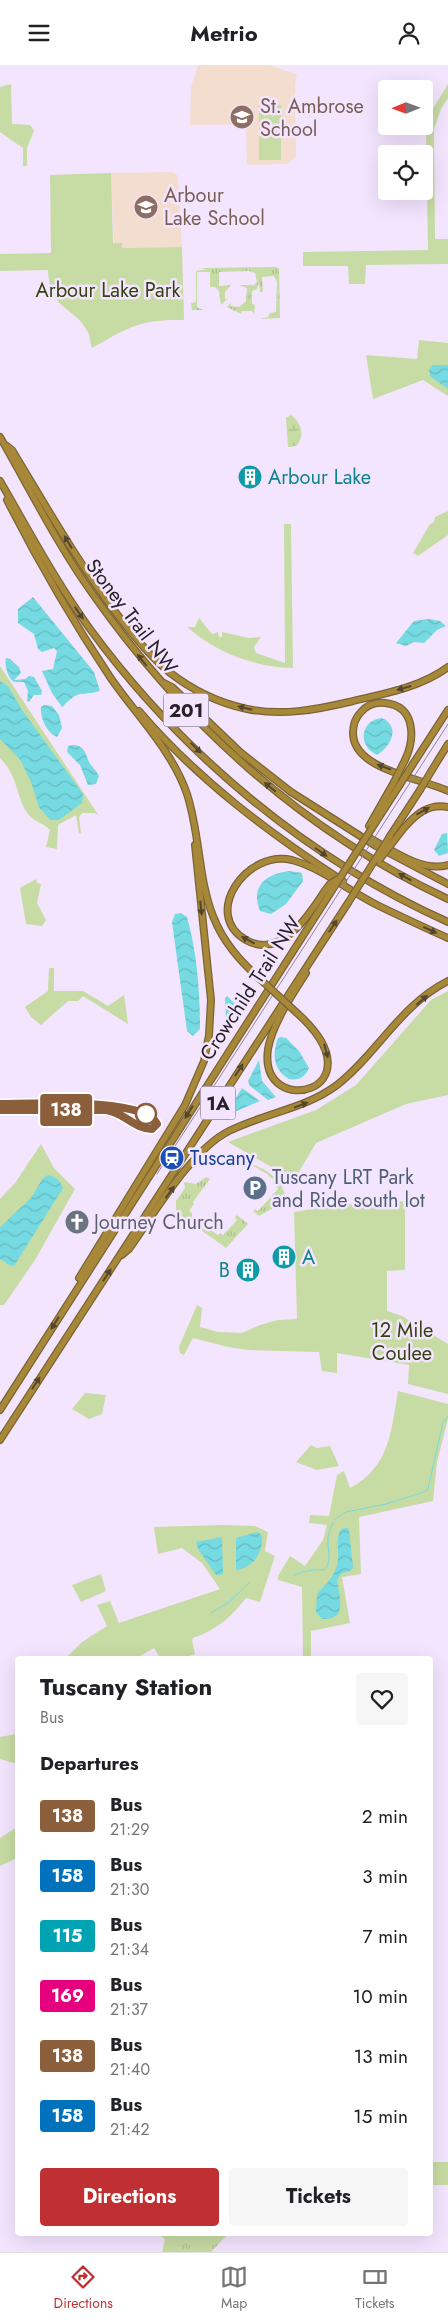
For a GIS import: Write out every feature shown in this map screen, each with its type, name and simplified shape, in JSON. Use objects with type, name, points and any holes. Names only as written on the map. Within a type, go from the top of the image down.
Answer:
[{"type":"highway","points":[[2,440],[12,450],[88,573],[136,637],[169,672],[205,694],[230,704],[258,711],[306,711],[410,686],[434,676],[448,667]]},
{"type":"highway","name":"Stoney Trail NW","points":[[2,440],[91,592],[120,633],[160,681],[234,757],[295,807],[339,838],[381,864],[448,899]]},
{"type":"highway","name":"Stoney Trail NW","points":[[0,481],[46,562],[90,629],[145,696],[202,754],[261,807],[330,857],[378,887],[448,922]]},
{"type":"highway","points":[[0,487],[44,569],[110,677],[168,755],[183,786],[190,808],[213,917],[234,952],[260,979],[297,1013],[318,1035],[325,1046],[328,1068],[324,1077],[316,1085],[301,1091],[288,1089],[276,1081],[269,1067],[268,1051],[274,1031],[315,959],[318,949]]},
{"type":"highway","points":[[110,677],[170,744],[249,815],[299,853],[390,910],[448,938]]},
{"type":"highway","points":[[160,681],[172,687],[226,739],[272,779],[305,801],[351,828],[419,863],[437,867],[448,865]]},
{"type":"highway","points":[[390,910],[381,907],[310,867],[283,859],[257,865],[240,877],[230,897],[230,920],[235,930],[246,940],[261,945],[275,943],[285,939],[300,925],[327,893],[330,884],[340,878],[362,843],[394,782],[405,760],[412,736],[411,725],[407,715],[388,703],[376,703],[364,709],[355,720],[353,730],[354,741],[359,753],[376,765],[430,783],[448,791]]},
{"type":"highway","points":[[371,827],[400,786],[448,710]]},
{"type":"highway","name":"Crowchild Trail NW","points":[[0,1440],[348,903],[448,744]]},
{"type":"highway","points":[[370,868],[377,864],[414,817],[436,806],[448,807]]},
{"type":"highway","points":[[66,1304],[69,1294],[185,1105],[204,1061],[209,1035],[210,1001],[190,808]]},
{"type":"highway","points":[[351,828],[383,850],[448,884]]},
{"type":"highway","name":"Crowchild Trail NW","points":[[0,1410],[327,893]]},
{"type":"highway","points":[[118,1258],[129,1249],[174,1186],[215,1140],[241,1126],[313,1100],[328,1091],[360,1064],[405,1013],[448,981]]},
{"type":"shaded area","name":"St. Ambrose School","points":[[198,65],[268,65],[297,74],[295,84],[296,157],[288,164],[247,165],[246,124],[190,125],[191,87]]},
{"type":"shaded area","name":"Arbour Lake School","points":[[173,172],[178,176],[182,247],[114,248],[111,173]]},
{"type":"green space","points":[[11,84],[12,124],[30,125],[34,131],[27,148],[27,166],[23,166],[23,148],[0,132],[0,87]]},
{"type":"green space","points":[[448,84],[448,98],[441,109],[434,129],[435,239],[448,239],[448,264],[366,265],[365,284],[349,284],[348,266],[303,266],[303,252],[428,250],[427,200],[433,200],[433,145],[426,145],[426,135],[433,135],[433,108]]},
{"type":"green space","points":[[259,105],[281,105],[281,160],[259,160]]},
{"type":"green space","name":"Arbour Lake Park","points":[[111,173],[113,243],[122,243],[122,248],[182,247],[184,320],[156,321],[135,326],[92,348],[89,334],[82,323],[58,301],[53,293],[48,270],[0,271],[0,254],[51,253],[50,175]]},
{"type":"green space","points":[[275,267],[279,268],[280,318],[260,319],[276,312],[277,282],[274,276],[262,277],[263,292],[260,292],[259,282],[257,289],[252,291],[252,304],[255,305],[254,314],[252,311],[242,311],[241,314],[227,307],[231,303],[231,306],[239,307],[246,301],[247,288],[239,285],[254,285],[257,282],[255,273],[249,271],[249,268],[248,271],[219,272],[219,286],[231,285],[225,292],[225,299],[228,298],[221,305],[219,291],[215,287],[210,287],[210,272],[197,272],[197,307],[203,310],[192,310],[191,303],[196,302],[196,271],[207,269],[199,268]]},
{"type":"green space","points":[[419,340],[448,343],[448,396],[423,380],[373,399],[366,355],[417,359]]},
{"type":"green space","points":[[291,415],[300,426],[301,438],[296,446],[288,447],[286,418]]},
{"type":"green space","points":[[448,511],[448,535],[418,556],[413,553],[430,524],[434,522],[435,517]]},
{"type":"green space","points":[[284,524],[291,524],[293,668],[264,665],[237,657],[211,644],[187,627],[195,627],[199,618],[212,634],[218,632],[219,637],[222,637],[222,632],[249,638],[261,637],[254,647],[256,653],[285,663]]},
{"type":"green space","points":[[0,666],[99,816],[95,813],[82,813],[79,817],[81,833],[79,833],[76,815],[58,825],[57,849],[46,847],[50,830],[28,814],[11,772],[0,758]]},
{"type":"green space","points":[[36,879],[37,883],[41,884],[37,903],[46,920],[42,926],[26,924],[20,888]]},
{"type":"green space","points":[[49,968],[54,968],[54,991],[83,991],[108,1006],[124,995],[128,1024],[83,996],[78,1001],[68,1001],[41,1025],[31,1017],[25,1007],[48,991]]},
{"type":"green space","points":[[448,991],[448,1095],[406,1104],[316,1143],[294,1180],[228,1142],[316,1110],[356,1085],[431,1000]]},
{"type":"green space","points":[[41,1144],[54,1168],[75,1189],[35,1260],[4,1305],[0,1305],[0,1199],[15,1183]]},
{"type":"green space","points":[[245,1163],[252,1164],[259,1167],[279,1182],[285,1195],[284,1202],[259,1216],[253,1211],[255,1209],[258,1211],[278,1189],[276,1186],[278,1184],[267,1174],[252,1165],[245,1169],[241,1165]]},
{"type":"green space","points":[[206,1177],[210,1179],[193,1202],[194,1204],[189,1211],[192,1213],[192,1217],[218,1235],[220,1233],[223,1235],[237,1220],[235,1217],[237,1215],[248,1224],[226,1248],[176,1212],[176,1201],[185,1188],[184,1182],[196,1184]]},
{"type":"green space","name":"12 Mile Coulee","points":[[402,1201],[405,1206],[405,1270],[387,1271],[387,1311],[402,1316],[448,1344],[448,1394],[408,1384],[409,1365],[337,1353],[337,1373],[322,1371],[319,1352],[248,1350],[193,1338],[184,1355],[180,1353],[179,1347],[197,1305],[202,1308],[200,1327],[218,1332],[242,1333],[278,1320],[297,1319],[294,1212],[337,1205]]},
{"type":"green space","points":[[398,1391],[448,1404],[448,1419],[437,1462],[433,1501],[359,1517],[361,1574],[342,1577],[350,1623],[311,1631],[311,1656],[303,1656],[302,1587],[278,1580],[278,1576],[290,1556],[305,1566],[323,1540],[327,1525],[309,1523],[310,1515],[329,1516],[337,1475],[344,1471],[350,1488],[373,1470],[381,1459],[386,1447]]},
{"type":"green space","points":[[85,1393],[106,1395],[102,1414],[89,1419],[72,1409]]},
{"type":"green space","points":[[311,1445],[317,1448],[330,1446],[339,1466],[317,1470],[296,1462]]},
{"type":"green space","points":[[255,1526],[268,1532],[265,1551],[275,1556],[260,1602],[246,1598],[223,1622],[202,1635],[193,1638],[195,1654],[188,1656],[159,1656],[154,1648],[140,1656],[68,1656],[82,1642],[107,1626],[97,1605],[110,1601],[119,1623],[220,1589],[202,1563],[182,1548],[158,1554],[154,1527]]},
{"type":"green space","points":[[101,1574],[106,1591],[81,1602],[72,1585]]},
{"type":"green space","points":[[15,1734],[15,1763],[0,1759],[0,1737]]},
{"type":"green space","points":[[15,1828],[15,1859],[0,1866],[0,1838]]},
{"type":"green space","points":[[433,2162],[448,2162],[448,2185],[433,2185]]},
{"type":"green space","points":[[160,2236],[226,2236],[211,2252],[162,2252],[165,2239]]},
{"type":"water","points":[[433,365],[448,365],[448,389],[430,376],[429,370]]},
{"type":"water","points":[[33,597],[94,672],[100,691],[77,695],[62,707],[52,693],[42,671],[53,669],[57,651],[54,648],[42,652],[38,649],[34,634],[18,623],[18,609]]},
{"type":"water","points":[[429,619],[440,621],[446,626],[437,630],[424,643],[414,642],[406,646],[396,643],[414,621]]},
{"type":"water","points":[[6,658],[19,667],[21,673],[14,680],[25,679],[29,676],[34,677],[42,691],[41,695],[34,695],[29,702],[27,701],[28,691],[24,682],[15,682],[10,678],[6,668]]},
{"type":"water","points":[[0,681],[8,686],[22,710],[83,794],[82,803],[59,820],[50,820],[39,807],[31,782],[21,761],[0,739]]},
{"type":"water","points":[[44,705],[52,706],[59,715],[62,728],[57,737],[47,729],[43,720],[41,707]]},
{"type":"water","points":[[382,718],[391,726],[392,737],[386,747],[377,755],[366,746],[364,734],[365,728],[369,723]]},
{"type":"water","points":[[73,745],[82,748],[86,753],[89,762],[99,776],[96,784],[88,785],[80,765],[67,752],[68,746]]},
{"type":"water","points":[[447,833],[448,853],[439,856],[434,850],[442,834]]},
{"type":"water","points":[[289,871],[302,873],[303,881],[286,904],[271,914],[260,911],[257,895],[262,883],[273,875]]},
{"type":"water","points":[[181,913],[187,917],[197,973],[200,1029],[193,1036],[187,1031],[172,922],[175,914]]},
{"type":"water","points":[[227,996],[236,1005],[228,1020],[226,1019],[225,998]]},
{"type":"water","points":[[278,1038],[286,1038],[299,1051],[309,1068],[301,1078],[289,1079],[277,1066],[275,1050]]},
{"type":"water","points":[[259,1060],[262,1081],[276,1097],[268,1100],[250,1086],[248,1081]]},
{"type":"water","points":[[242,1088],[260,1101],[227,1115],[227,1113]]},
{"type":"water","points":[[48,1175],[57,1179],[63,1188],[14,1266],[11,1266],[0,1259],[0,1227],[31,1198],[43,1178]]},
{"type":"water","points":[[347,1528],[349,1530],[353,1567],[352,1570],[342,1573],[337,1579],[340,1599],[339,1611],[331,1618],[322,1619],[316,1612],[317,1594],[336,1570],[339,1534],[341,1529]]},
{"type":"water","points":[[258,1532],[262,1536],[259,1553],[248,1566],[236,1570],[236,1538]]},
{"type":"water","points":[[222,1537],[223,1574],[216,1575],[198,1549],[196,1542]]},
{"type":"waterway","points":[[335,1519],[346,1512],[386,1504],[428,1489],[443,1422],[448,1416]]},
{"type":"waterway","points":[[294,1575],[324,1570],[327,1567],[329,1559],[328,1537],[333,1523]]},
{"type":"waterway","points":[[211,1613],[228,1603],[249,1583]]},
{"type":"tram line","points":[[157,1174],[448,724]]},
{"type":"bus line","name":"138","points":[[0,1104],[128,1107],[149,1115],[157,1124],[155,1129],[144,1129],[133,1124],[118,1112],[106,1110],[0,1110]]},
{"type":"place","name":"St. Ambrose School","points":[[242,117]]},
{"type":"place","name":"Arbour Lake School","points":[[146,207]]},
{"type":"place","name":"Arbour Lake","points":[[250,477]]},
{"type":"place","name":"Tuscany","points":[[172,1158]]},
{"type":"place","name":"Tuscany LRT Park and Ride south lot","points":[[255,1188]]},
{"type":"place","name":"Journey Church","points":[[77,1222]]},
{"type":"place","name":"A","points":[[284,1257]]},
{"type":"place","name":"B","points":[[248,1270]]}]
